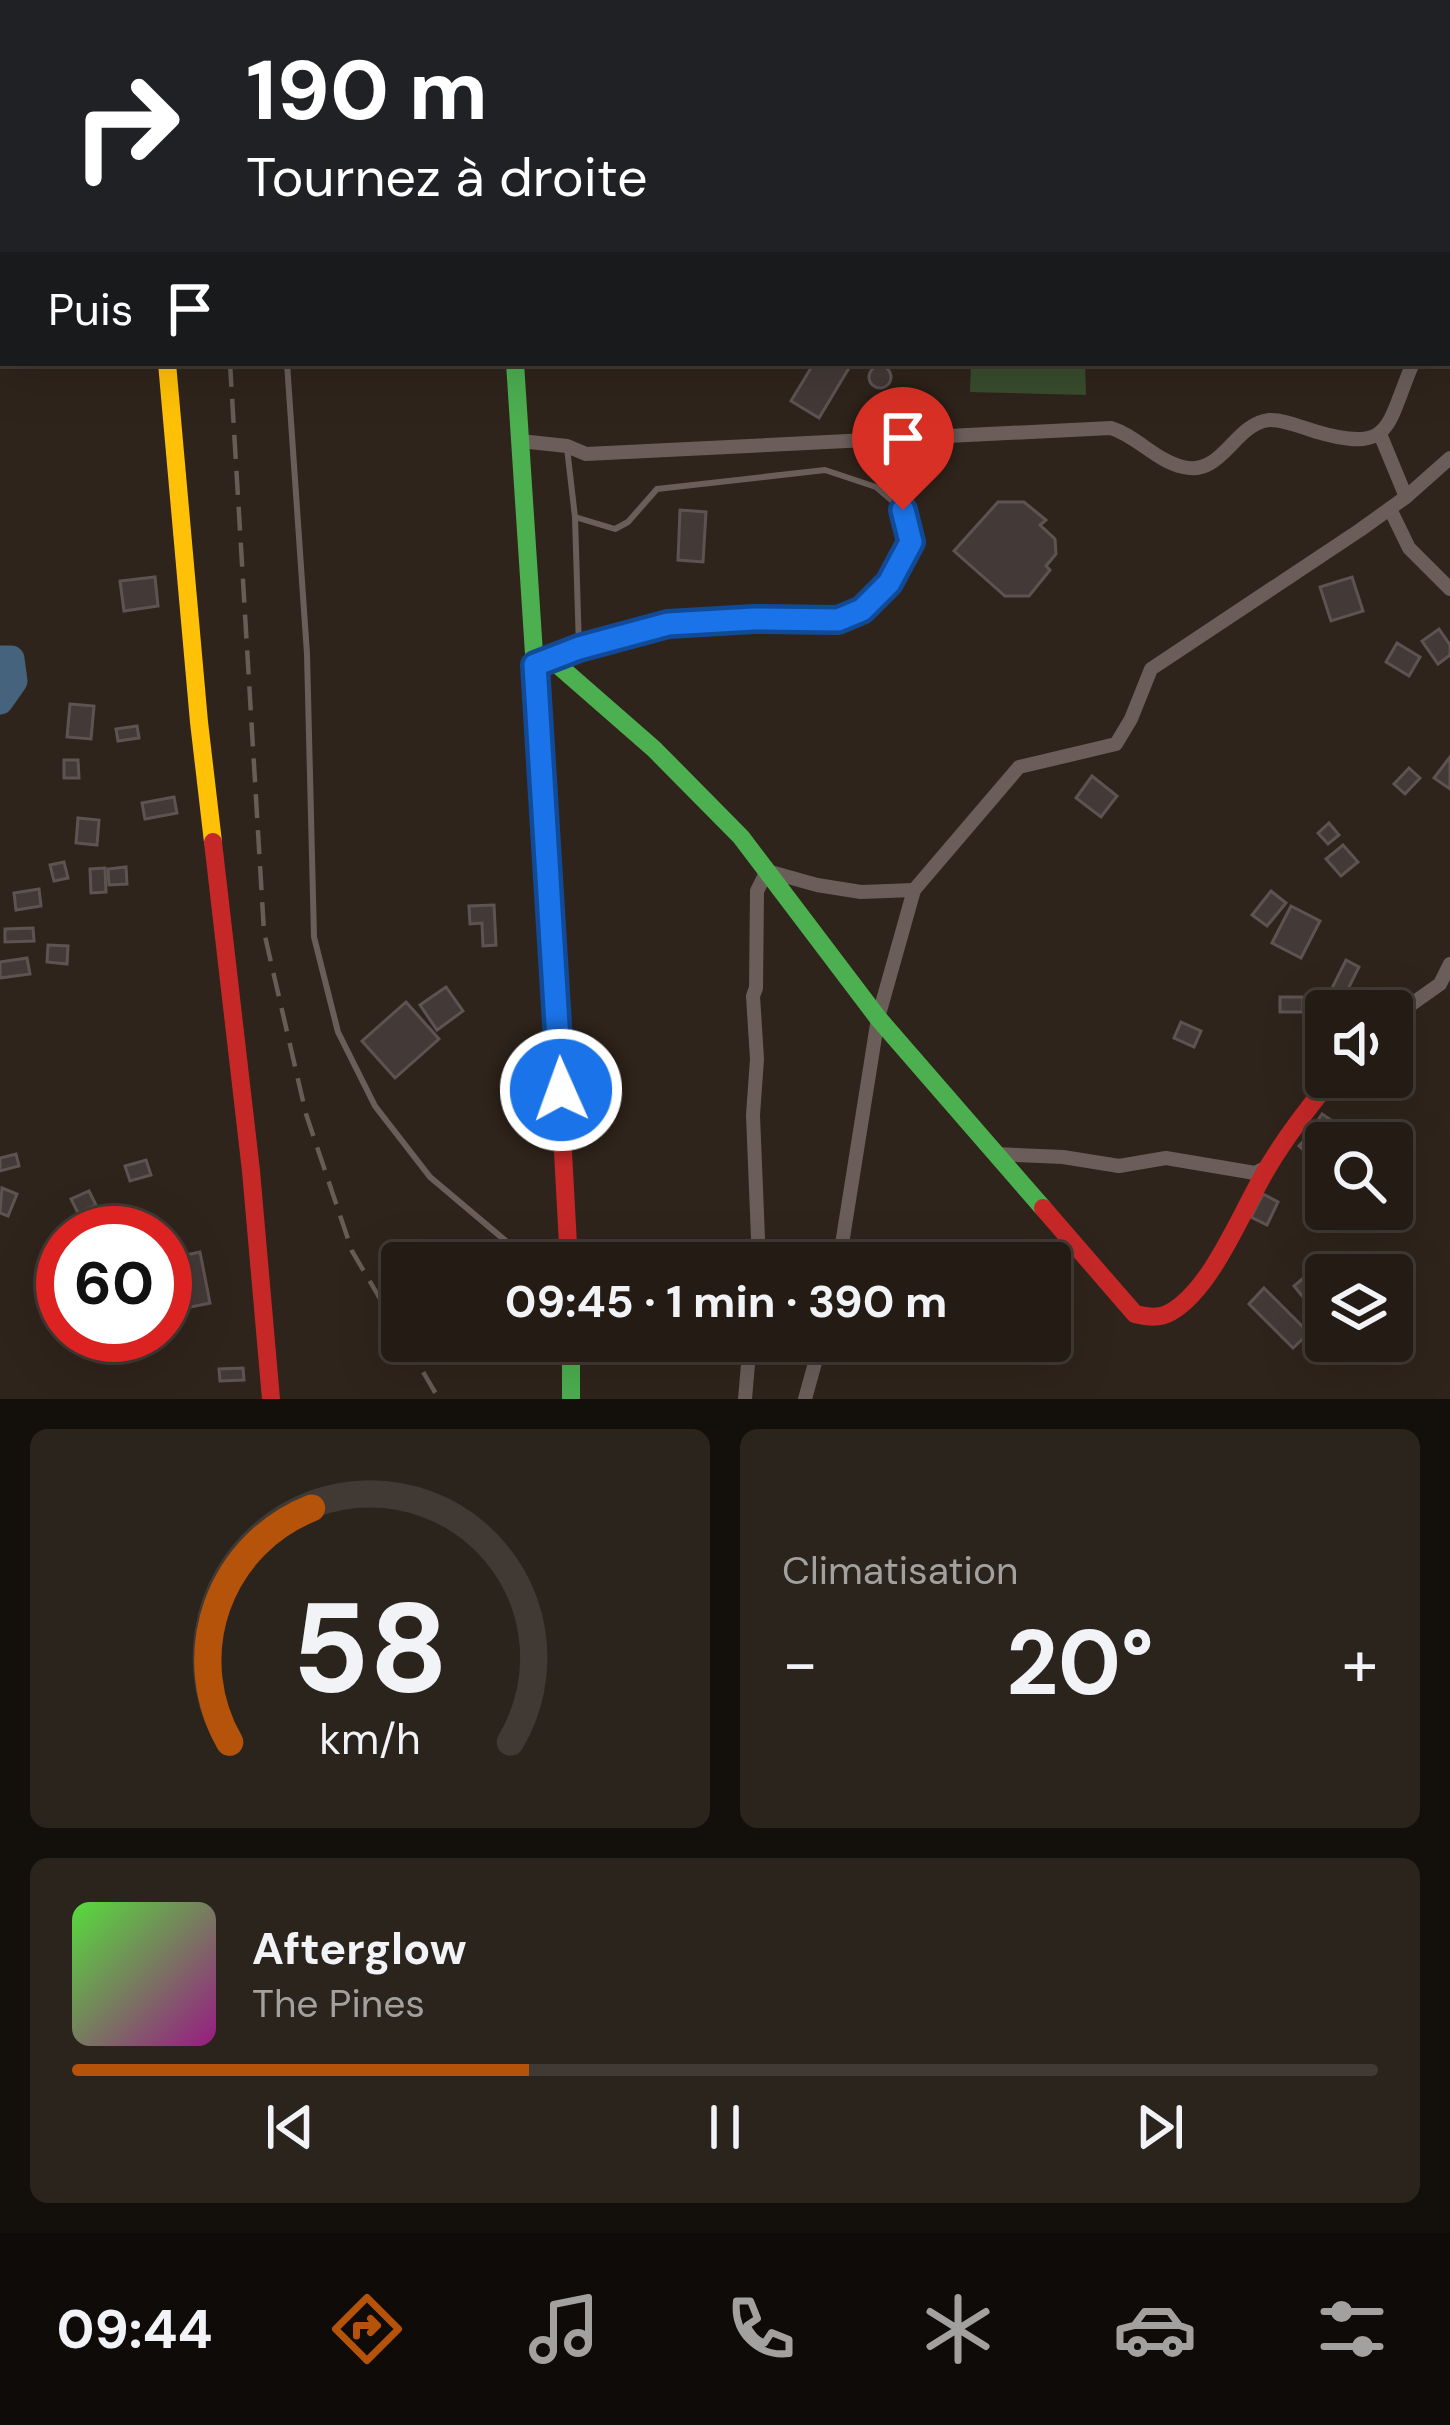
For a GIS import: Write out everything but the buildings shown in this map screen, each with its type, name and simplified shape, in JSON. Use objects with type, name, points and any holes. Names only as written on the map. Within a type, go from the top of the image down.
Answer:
[{"type":"street","points":[[167,366],[199,722],[251,1171],[271,1399]]},
{"type":"street","points":[[515,366],[543,662],[568,1242]]},
{"type":"street","points":[[520,441],[567,446],[586,454],[1111,428],[1184,468],[1204,467],[1251,427],[1269,420],[1365,441],[1380,434],[1393,418],[1412,366]]},
{"type":"street","points":[[1380,434],[1406,497]]},
{"type":"street","points":[[839,1242],[878,1018],[914,890],[1019,766],[1116,744],[1150,669],[1390,509],[1450,458]]},
{"type":"street","points":[[1390,509],[1409,548],[1450,589]]},
{"type":"street","points":[[543,662],[654,749],[741,837],[878,1018],[1135,1314],[1154,1318],[1172,1311],[1198,1285],[1268,1167],[1318,1098]]},
{"type":"street","points":[[766,871],[861,892],[914,890]]},
{"type":"street","points":[[758,1242],[753,996],[757,891],[766,871]]},
{"type":"street","points":[[1413,1003],[1440,984],[1450,964]]},
{"type":"street","points":[[996,1154],[1119,1166],[1166,1158],[1255,1174],[1268,1167]]},
{"type":"street","points":[[571,1362],[571,1399]]},
{"type":"street","points":[[746,1399],[750,1362]]},
{"type":"street","points":[[805,1399],[815,1362]]},
{"type":"lane","points":[[287,366],[307,654],[314,937],[338,1032],[376,1106],[430,1178],[507,1242]]},
{"type":"lane","points":[[567,446],[575,517],[579,648]]},
{"type":"lane","points":[[543,662],[668,624],[838,620],[862,610],[889,583],[911,542],[903,510],[875,487],[825,470],[657,489],[628,523],[615,529],[575,517]]},
{"type":"green space","points":[[971,366],[1085,366],[1086,395],[970,392]]},
{"type":"waterway","points":[[0,659],[11,659],[14,681],[0,701]]},
{"type":"railway","points":[[230,366],[264,932],[306,1114],[352,1251],[381,1300]]},
{"type":"railway","points":[[417,1362],[439,1399]]},
{"type":"traffic: fast","points":[[515,366],[546,837]]},
{"type":"traffic: fast","points":[[551,659],[654,749],[741,837],[878,1018],[1043,1208]]},
{"type":"traffic: fast","points":[[571,1362],[571,1399]]},
{"type":"traffic: slow","points":[[167,366],[213,842]]},
{"type":"traffic: jam","points":[[546,837],[568,1242]]},
{"type":"traffic: jam","points":[[213,842],[251,1171],[271,1399]]},
{"type":"traffic: jam","points":[[1043,1208],[1135,1314],[1166,1314],[1186,1301],[1214,1266],[1275,1155],[1317,1098]]},
{"type":"route","points":[[561,1090],[535,665],[668,624],[838,620],[862,610],[889,583],[911,542],[903,510]]}]
